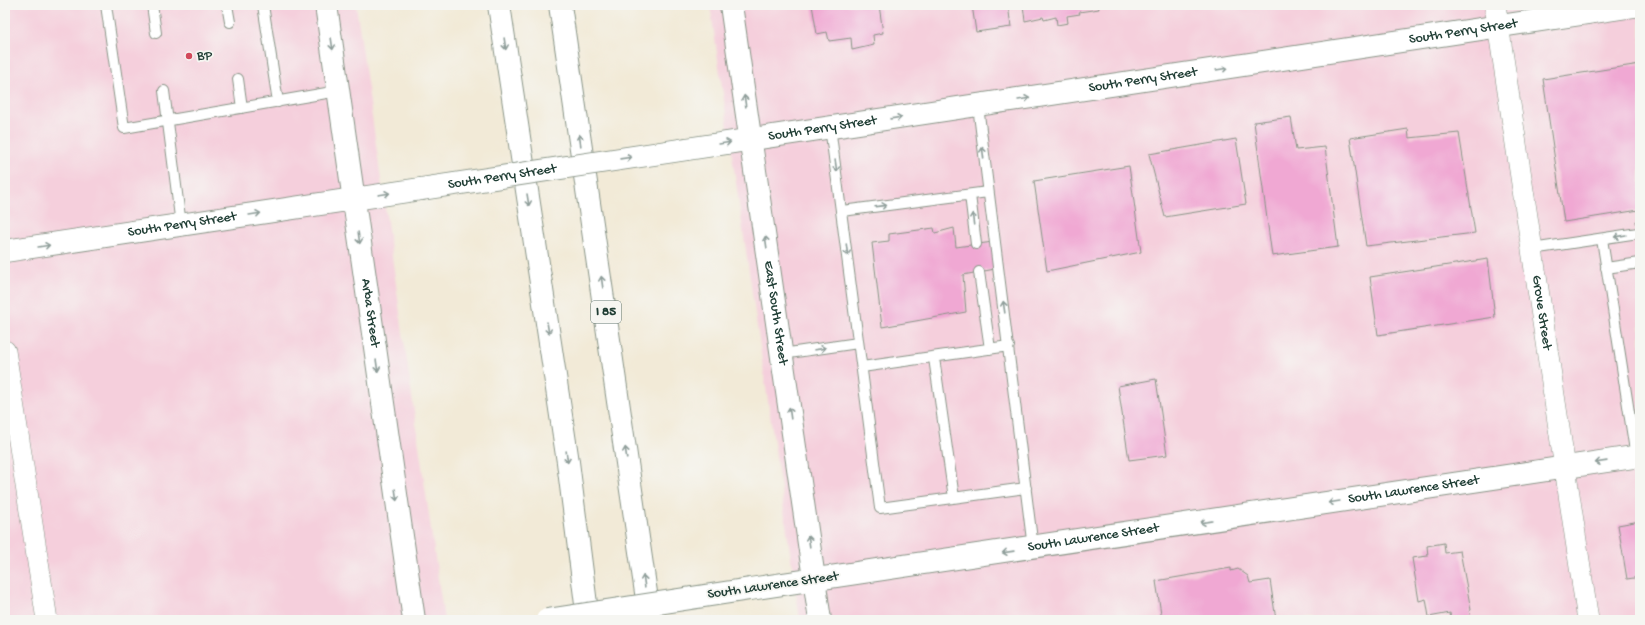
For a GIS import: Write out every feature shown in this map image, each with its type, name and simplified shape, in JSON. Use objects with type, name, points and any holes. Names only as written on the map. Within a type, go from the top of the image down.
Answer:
[{"type":"main road","name":"Arba Street","points":[[326,5],[414,620]]},
{"type":"main road","points":[[499,5],[568,462],[588,620]]},
{"type":"main road","name":"I 85","points":[[560,5],[650,620]]},
{"type":"main road","name":"East South Street","points":[[731,5],[820,620]]},
{"type":"main road","name":"South Perry Street","points":[[5,251],[978,106],[1640,5]]},
{"type":"main road","name":"South Lawrence Street","points":[[547,620],[1638,457]]},
{"type":"street","name":"Grove Street","points":[[1495,5],[1588,620]]},
{"type":"street","points":[[5,351],[47,620]]},
{"type":"lane","points":[[106,5],[124,128],[338,91]]},
{"type":"lane","points":[[152,5],[156,33]]},
{"type":"lane","points":[[228,5],[230,22]]},
{"type":"lane","points":[[263,5],[278,102]]},
{"type":"lane","points":[[238,79],[242,108]]},
{"type":"lane","points":[[164,91],[181,225]]},
{"type":"lane","points":[[978,106],[1033,548]]},
{"type":"lane","points":[[830,127],[880,508],[1026,488]]},
{"type":"lane","points":[[842,211],[988,192]]},
{"type":"lane","points":[[970,194],[976,244]]},
{"type":"lane","points":[[1532,249],[1638,233]]},
{"type":"lane","points":[[1602,239],[1638,457]]},
{"type":"lane","points":[[1606,268],[1640,263]]},
{"type":"lane","points":[[979,272],[990,349]]},
{"type":"lane","points":[[782,354],[858,343]]},
{"type":"lane","points":[[862,367],[934,358],[1009,346]]},
{"type":"lane","points":[[934,358],[954,498]]},
{"type":"shaded area","points":[[5,5],[356,5],[444,620],[5,620]]},
{"type":"shaded area","points":[[710,5],[1640,5],[1640,620],[800,620]]},
{"type":"building","points":[[812,5],[879,5],[883,33],[873,35],[874,45],[852,50],[851,38],[829,41],[827,32],[817,34]]},
{"type":"building","points":[[972,5],[1008,5],[1011,27],[976,32]]},
{"type":"building","points":[[1023,5],[1098,5],[1099,9],[1079,12],[1080,14],[1067,16],[1068,23],[1057,25],[1056,17],[1044,20],[1043,17],[1025,21]]},
{"type":"building","points":[[1640,64],[1640,213],[1639,210],[1564,222],[1543,79]]},
{"type":"building","points":[[1291,117],[1296,150],[1325,147],[1338,247],[1272,256],[1254,122]]},
{"type":"building","points":[[1408,129],[1409,138],[1459,133],[1475,233],[1366,246],[1350,138]]},
{"type":"building","points":[[1236,139],[1246,204],[1165,217],[1149,154]]},
{"type":"building","points":[[1129,166],[1141,252],[1047,271],[1034,181]]},
{"type":"building","points":[[1636,221],[1640,221],[1640,246],[1639,246]]},
{"type":"building","points":[[934,228],[935,233],[954,228],[956,247],[993,242],[995,269],[963,275],[966,312],[882,327],[872,243],[889,241],[889,234]]},
{"type":"building","points":[[1488,259],[1495,317],[1378,335],[1370,277]]},
{"type":"building","points":[[1156,379],[1167,455],[1129,460],[1118,386]]},
{"type":"building","points":[[1640,521],[1640,577],[1627,579],[1618,525]]},
{"type":"building","points":[[1444,543],[1445,553],[1460,551],[1471,617],[1451,620],[1450,613],[1429,617],[1426,599],[1419,601],[1412,558],[1428,556],[1427,546]]},
{"type":"building","points":[[1231,568],[1231,571],[1238,569],[1248,576],[1250,583],[1270,580],[1276,620],[1162,620],[1156,581]]},
{"type":"place","name":"BP","points":[[189,56]]}]
